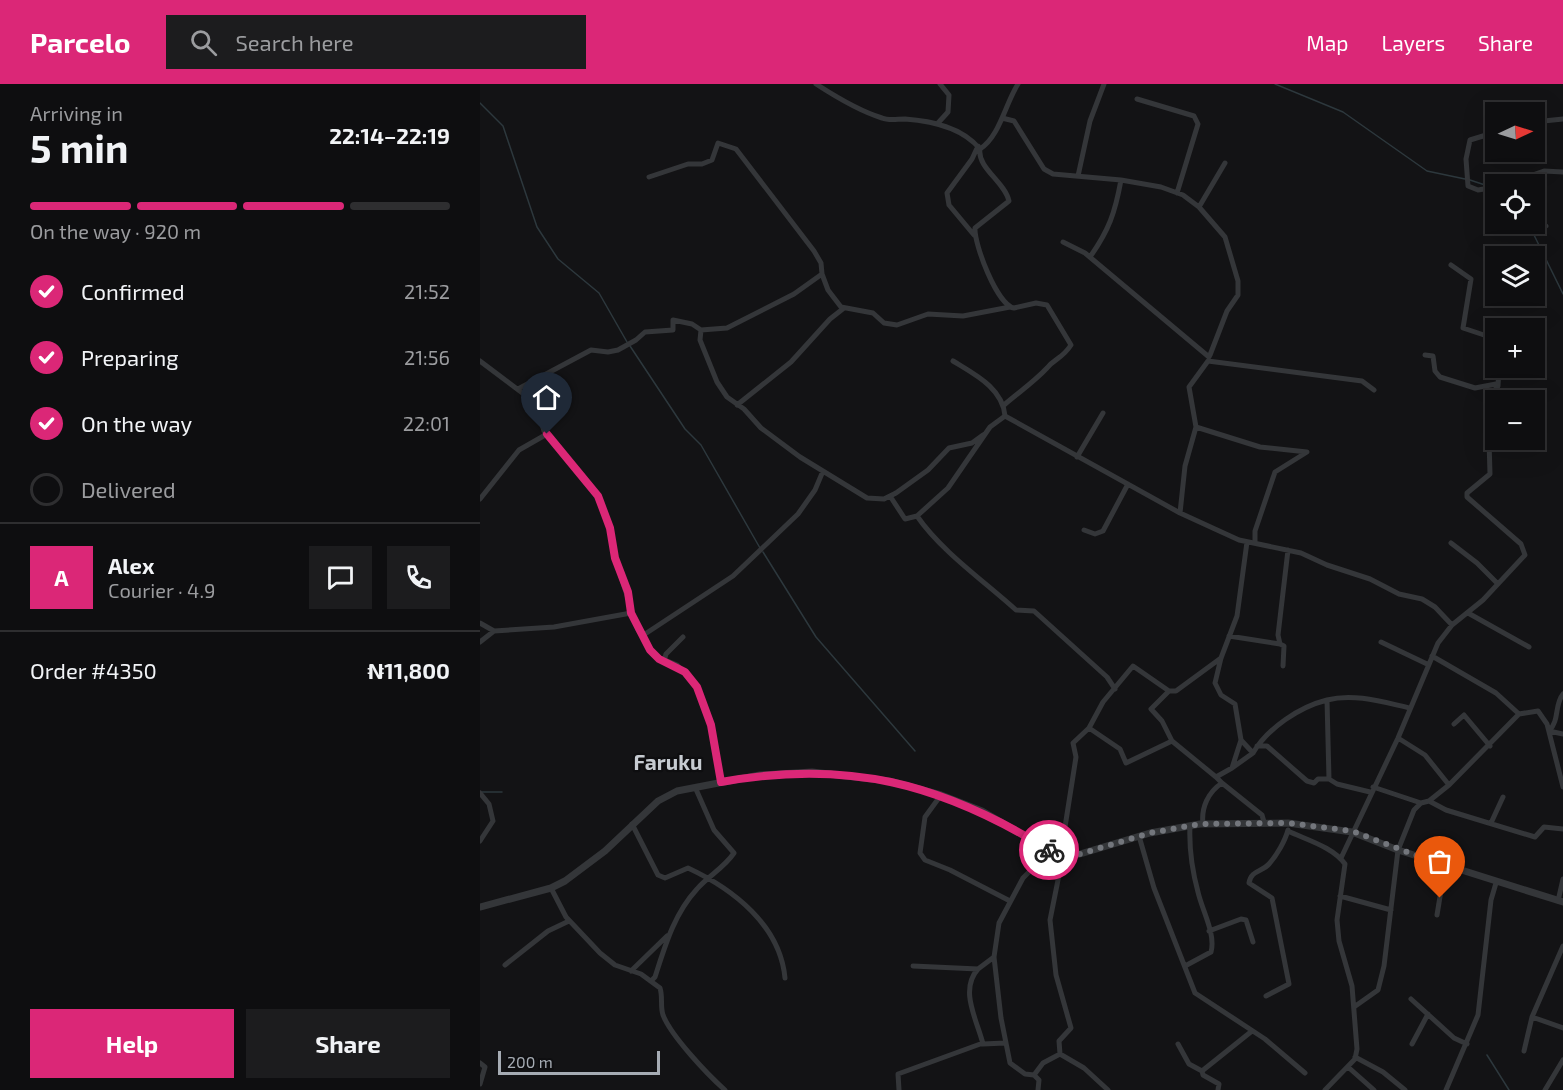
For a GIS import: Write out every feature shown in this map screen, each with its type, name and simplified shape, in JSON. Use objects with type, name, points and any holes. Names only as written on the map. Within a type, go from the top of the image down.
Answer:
[{"type":"street","points":[[816,84],[882,118],[938,123],[960,133],[979,147],[980,159],[1005,188],[1009,201],[986,217],[975,228],[974,235]]},
{"type":"street","points":[[938,123],[948,112],[949,95],[940,84]]},
{"type":"street","points":[[1010,307],[1003,300],[990,277],[974,235],[949,205],[947,193],[979,147],[987,145],[1002,118],[1007,101],[1018,84]]},
{"type":"street","points":[[1078,176],[1090,121],[1104,84]]},
{"type":"street","points":[[1137,99],[1194,116],[1198,124],[1177,193]]},
{"type":"street","points":[[1002,118],[1009,118],[1022,130],[1044,169],[1057,175],[1121,180],[1161,187],[1177,193],[1199,207],[1225,237],[1238,281],[1238,295],[1227,311],[1209,358],[1190,387],[1197,427],[1185,466],[1180,513]]},
{"type":"street","points":[[1545,121],[1563,119]]},
{"type":"street","points":[[1485,135],[1470,140],[1465,179],[1468,186],[1478,190],[1485,189]]},
{"type":"street","points":[[650,177],[688,164],[712,160],[718,144],[736,149],[814,251],[821,263],[828,290],[844,308],[867,311],[884,323],[897,325],[928,314],[963,316],[1010,307],[1024,307],[1036,303],[1047,305],[1071,345],[1061,359],[1047,366],[1036,381],[1004,405]]},
{"type":"street","points":[[1199,207],[1225,163]]},
{"type":"street","points":[[1536,174],[1544,171],[1563,172]]},
{"type":"street","points":[[1089,257],[1108,231],[1115,212],[1121,180]]},
{"type":"street","points":[[1064,242],[1089,257],[1209,358],[1362,381],[1374,390]]},
{"type":"street","points":[[1450,265],[1471,279],[1463,328],[1485,335]]},
{"type":"street","points":[[518,389],[591,350],[610,352],[636,340],[645,332],[673,330],[674,320],[679,319],[702,330],[727,328],[794,294],[822,274]]},
{"type":"street","points":[[737,405],[791,362],[830,318],[844,308]]},
{"type":"street","points":[[702,330],[700,340],[717,382],[737,405],[744,409],[761,428],[867,498],[884,499],[890,496],[928,470],[949,448],[972,443],[1005,416]]},
{"type":"street","points":[[1425,355],[1433,356],[1435,371],[1440,377],[1475,388],[1498,386]]},
{"type":"street","points":[[480,361],[518,389],[538,411],[547,434],[598,496],[610,528],[615,558],[628,592],[631,613],[655,656],[685,672],[697,687],[711,725],[721,782]]},
{"type":"street","points":[[952,361],[991,387],[1004,405],[1005,416]]},
{"type":"street","points":[[1498,378],[1498,390]]},
{"type":"street","points":[[1077,457],[1103,412]]},
{"type":"street","points":[[1005,416],[1065,447],[1077,457],[1180,513],[1247,542],[1288,550],[1361,575],[1399,594],[1422,599],[1435,607],[1452,625]]},
{"type":"street","points":[[1197,427],[1260,447],[1307,452],[1275,472],[1255,531],[1255,542]]},
{"type":"street","points":[[890,496],[905,519],[917,516],[948,488],[987,432]]},
{"type":"street","points":[[480,499],[519,450],[547,434]]},
{"type":"street","points":[[1341,858],[1398,738],[1427,664],[1438,643],[1452,625],[1468,613],[1525,555],[1524,547],[1467,496],[1467,493],[1490,474],[1489,450]]},
{"type":"street","points":[[642,636],[733,576],[798,514],[815,490],[823,471]]},
{"type":"street","points":[[1084,530],[1095,534],[1103,531],[1128,484]]},
{"type":"street","points":[[917,516],[946,551],[966,564],[1016,610],[1034,610],[1107,677],[1115,689]]},
{"type":"street","points":[[1232,768],[1241,740],[1235,704],[1217,690],[1215,683],[1221,658],[1237,616],[1247,542]]},
{"type":"street","points":[[1451,543],[1498,584]]},
{"type":"street","points":[[1280,644],[1278,635],[1288,550]]},
{"type":"street","points":[[480,623],[494,631],[554,627],[631,613]]},
{"type":"street","points":[[1468,613],[1529,647]]},
{"type":"street","points":[[480,642],[494,631]]},
{"type":"street","points":[[1229,636],[1284,646],[1283,666]]},
{"type":"street","points":[[664,661],[666,654],[683,637]]},
{"type":"street","points":[[1381,642],[1427,664]]},
{"type":"street","points":[[1432,656],[1496,693],[1519,714]]},
{"type":"street","points":[[1038,1090],[1039,1080],[1034,1075],[1025,1074],[1010,1063],[1005,1043],[994,957],[999,922],[1010,901],[1023,878],[1050,851],[1065,827],[1076,757],[1073,743],[1089,728],[1103,702],[1133,666],[1168,691],[1176,691],[1221,658]]},
{"type":"street","points":[[1168,691],[1151,709],[1162,721],[1172,741],[1262,815],[1264,822]]},
{"type":"street","points":[[1549,731],[1555,725],[1559,698],[1563,694]]},
{"type":"street","points":[[1216,777],[1253,753],[1257,746],[1282,723],[1308,707],[1327,700],[1338,697],[1371,700],[1410,708]]},
{"type":"street","points":[[1327,700],[1329,779]]},
{"type":"street","points":[[1257,746],[1267,746],[1307,781],[1314,783],[1318,779],[1329,779],[1337,784],[1372,789],[1421,803],[1429,801],[1449,784],[1490,746],[1519,714],[1538,711],[1549,731],[1555,763],[1563,787]]},
{"type":"street","points":[[1454,724],[1464,715],[1490,746]]},
{"type":"street","points":[[1089,728],[1120,749],[1126,763],[1172,741]]},
{"type":"street","points":[[1549,731],[1563,734]]},
{"type":"street","points":[[1398,738],[1425,755],[1449,784]]},
{"type":"street","points":[[1241,740],[1253,753]]},
{"type":"street","points":[[480,907],[551,888],[565,881],[605,851],[658,801],[677,791],[760,775],[812,772],[889,781],[941,795],[982,812],[1050,851],[1070,857],[1139,836],[1190,826],[1288,823],[1352,831],[1444,866],[1561,901],[1563,879]]},
{"type":"street","points":[[1203,824],[1203,806],[1215,787],[1222,783]]},
{"type":"street","points":[[651,981],[655,977],[668,934],[683,907],[734,853],[714,830],[695,787]]},
{"type":"street","points":[[480,793],[489,804],[493,822],[480,841]]},
{"type":"street","points":[[941,795],[926,817],[920,853],[925,860],[950,870],[1010,901]]},
{"type":"street","points":[[1491,823],[1503,797]]},
{"type":"street","points":[[1429,801],[1446,810],[1535,837],[1544,827],[1563,829]]},
{"type":"street","points":[[1354,1007],[1378,990],[1398,850],[1414,810],[1421,803]]},
{"type":"street","points":[[1266,996],[1289,984],[1272,898],[1249,883],[1250,876],[1267,866],[1288,831],[1288,823]]},
{"type":"street","points":[[632,824],[658,875],[665,878],[688,868],[735,893],[775,940],[783,962],[785,978]]},
{"type":"street","points":[[1185,966],[1211,952],[1213,942],[1193,870],[1190,826]]},
{"type":"street","points":[[1288,831],[1341,858],[1345,864],[1337,920],[1339,941],[1352,986],[1355,1057],[1325,1090]]},
{"type":"street","points":[[1139,836],[1154,888],[1195,993],[1252,1031],[1305,1073]]},
{"type":"street","points":[[1060,1054],[1059,1041],[1071,1028],[1056,975],[1050,920],[1063,855]]},
{"type":"street","points":[[1437,915],[1444,866]]},
{"type":"street","points":[[1446,1090],[1478,1015],[1491,900],[1496,883]]},
{"type":"street","points":[[551,888],[569,921],[615,965],[651,981],[660,988],[662,1011],[666,1022],[702,1068],[725,1090]]},
{"type":"street","points":[[1340,896],[1391,910]]},
{"type":"street","points":[[1209,931],[1241,919],[1246,920],[1253,942]]},
{"type":"street","points":[[505,965],[548,931],[569,921]]},
{"type":"street","points":[[631,971],[668,934]]},
{"type":"street","points":[[1524,1051],[1532,1017],[1563,946]]},
{"type":"street","points":[[983,1043],[970,1001],[969,985],[978,969],[994,957]]},
{"type":"street","points":[[1556,961],[1563,966]]},
{"type":"street","points":[[913,966],[978,969]]},
{"type":"street","points":[[1411,999],[1454,1038],[1467,1044]]},
{"type":"street","points":[[1412,1044],[1428,1014]]},
{"type":"street","points":[[1532,1017],[1563,1028]]},
{"type":"street","points":[[1202,1071],[1252,1031]]},
{"type":"street","points":[[899,1090],[898,1074],[983,1043],[1005,1043]]},
{"type":"street","points":[[1178,1044],[1189,1064],[1219,1084],[1218,1090]]},
{"type":"street","points":[[1034,1075],[1043,1064],[1060,1054]]},
{"type":"street","points":[[1060,1054],[1084,1068],[1108,1090]]},
{"type":"street","points":[[1355,1057],[1383,1072],[1405,1090]]},
{"type":"street","points":[[1545,1090],[1563,1060]]},
{"type":"street","points":[[480,1063],[485,1067],[480,1084]]},
{"type":"street","points":[[1348,1067],[1374,1090]]},
{"type":"waterway","points":[[1275,84],[1343,112],[1427,171],[1465,179]]},
{"type":"waterway","points":[[480,103],[503,126],[537,227],[558,259],[599,293],[627,342]]},
{"type":"waterway","points":[[1470,180],[1485,185]]},
{"type":"waterway","points":[[1533,234],[1563,294]]},
{"type":"waterway","points":[[630,346],[685,429],[701,445],[760,548]]},
{"type":"waterway","points":[[763,552],[816,637],[915,751]]},
{"type":"waterway","points":[[482,792],[502,792]]},
{"type":"waterway","points":[[1487,1055],[1509,1090]]},
{"type":"way so far","points":[[1049,850],[1070,857],[1150,833],[1214,822],[1323,826],[1352,831],[1444,866],[1440,898]]},
{"type":"district","name":"Faruku","points":[[668,763]]},
{"type":"route","points":[[547,434],[598,496],[613,538],[615,558],[628,592],[631,613],[638,630],[655,656],[676,665],[697,687],[711,725],[721,782],[760,775],[812,772],[889,781],[941,795],[982,812],[1049,850]]}]
